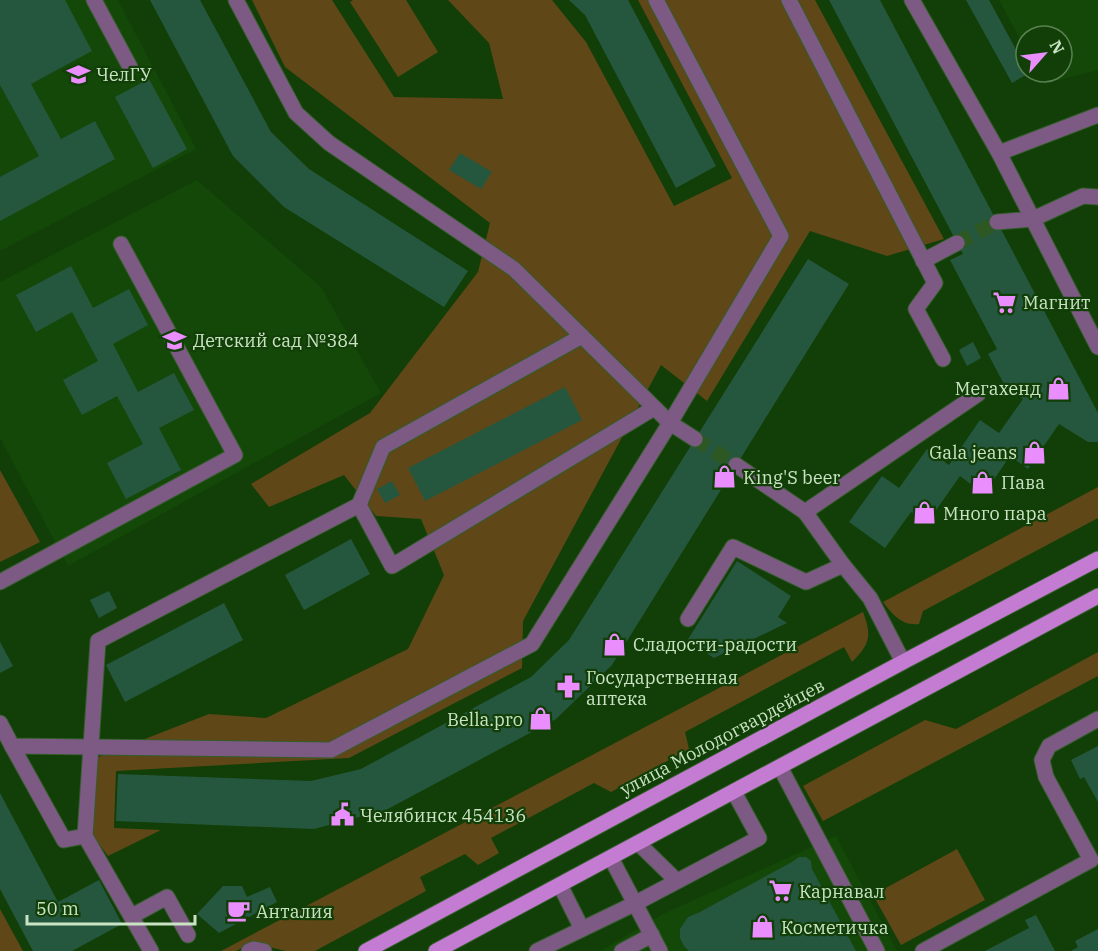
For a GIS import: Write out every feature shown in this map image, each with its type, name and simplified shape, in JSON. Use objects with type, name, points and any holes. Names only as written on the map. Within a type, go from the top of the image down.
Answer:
[{"type":"main road","name":"улица Молодогвардейцев","points":[[366,951],[903,662],[1098,560]]},
{"type":"main road","points":[[438,951],[1098,596]]},
{"type":"lane","points":[[94,0],[130,67]]},
{"type":"lane","points":[[236,0],[296,112],[329,143],[514,269],[654,408],[670,423],[695,439]]},
{"type":"lane","points":[[12,746],[331,750],[532,645],[670,423],[781,236],[656,0]]},
{"type":"lane","points":[[789,0],[935,283],[916,309],[942,359]]},
{"type":"lane","points":[[912,0],[999,153],[1098,348]]},
{"type":"lane","points":[[999,153],[1098,116]]},
{"type":"lane","points":[[997,222],[1034,219],[1083,196],[1098,197]]},
{"type":"lane","points":[[923,261],[957,243]]},
{"type":"lane","points":[[0,582],[235,455],[121,244]]},
{"type":"lane","points":[[151,951],[85,836],[98,641],[359,505],[383,447],[582,336]]},
{"type":"lane","points":[[805,512],[978,394]]},
{"type":"lane","points":[[359,505],[392,566],[654,408]]},
{"type":"lane","points":[[736,465],[805,512],[843,566],[870,598],[903,662]]},
{"type":"lane","points":[[688,619],[733,547],[806,582],[843,566]]},
{"type":"lane","points":[[923,951],[1094,864],[1046,777],[1042,760],[1049,746],[1098,719]]},
{"type":"lane","points":[[0,723],[64,840],[85,836]]},
{"type":"lane","points":[[780,767],[877,951]]},
{"type":"lane","points":[[537,951],[634,904],[759,838],[734,792]]},
{"type":"lane","points":[[638,843],[677,881]]},
{"type":"lane","points":[[611,858],[660,951]]},
{"type":"lane","points":[[560,885],[582,929]]},
{"type":"lane","points":[[132,916],[167,897],[188,935]]},
{"type":"lane","points":[[622,951],[652,935]]},
{"type":"lane","points":[[249,951],[254,949],[264,951]]},
{"type":"shaded area","name":"ЧелГУ","points":[[0,0],[118,0],[196,149],[0,251]]},
{"type":"shaded area","points":[[252,0],[332,0],[394,97],[503,99],[489,43],[448,0],[552,0],[586,42],[674,206],[732,178],[638,0],[815,0],[944,239],[887,256],[810,231],[707,401],[661,365],[523,621],[522,668],[349,758],[116,771],[114,828],[161,830],[108,856],[90,832],[96,758],[209,714],[266,718],[408,649],[444,575],[421,519],[376,516],[344,475],[269,507],[251,484],[370,413],[478,272],[490,223],[285,67]]},
{"type":"shaded area","points":[[353,0],[406,0],[438,52],[398,77],[350,2]]},
{"type":"shaded area","points":[[999,0],[1098,0],[1098,70],[1074,76],[1074,24],[1014,24],[1014,28]]},
{"type":"shaded area","name":"Детский сад №384","points":[[197,180],[321,287],[381,393],[68,566],[0,438],[0,282]]},
{"type":"shaded area","points":[[0,470],[40,542],[0,562]]},
{"type":"shaded area","points":[[1098,487],[1098,518],[923,611],[919,624],[903,621],[894,615],[883,602]]},
{"type":"shaded area","points":[[863,612],[868,627],[868,639],[863,650],[852,662],[844,647],[685,732],[689,749],[611,792],[594,783],[491,838],[499,853],[478,865],[465,854],[420,877],[426,891],[315,951],[286,951],[252,943],[236,951],[221,951]]},
{"type":"shaded area","points":[[1098,652],[1098,676],[823,821],[803,786],[925,720],[956,729]]},
{"type":"shaded area","points":[[836,836],[897,951],[600,951],[663,914]]},
{"type":"shaded area","points":[[957,849],[985,900],[901,945],[873,895]]},
{"type":"shaded area","points":[[0,909],[23,951],[0,951]]},
{"type":"building","points":[[0,0],[65,0],[92,51],[31,84],[61,139],[95,121],[115,159],[0,221],[0,177],[39,156],[0,85]]},
{"type":"building","points":[[150,0],[200,0],[271,132],[309,169],[468,271],[444,307],[284,207],[233,156]]},
{"type":"building","points":[[569,0],[628,0],[716,166],[676,188],[585,15]]},
{"type":"building","points":[[829,0],[880,0],[1098,413],[1098,442],[1088,442],[1059,424],[1028,469],[1010,456],[984,494],[960,476],[927,523],[911,512],[885,548],[849,522],[882,476],[899,488],[927,449],[949,465],[980,420],[999,433],[1023,399],[1004,384],[988,354],[997,349],[950,260],[963,254]]},
{"type":"building","points":[[966,0],[989,0],[1014,46],[1014,82],[1012,83]]},
{"type":"building","points":[[149,79],[187,149],[153,168],[115,97]]},
{"type":"building","points":[[460,153],[492,172],[481,189],[449,170]]},
{"type":"building","points":[[808,259],[849,284],[612,665],[556,719],[386,810],[314,829],[116,821],[118,774],[311,781],[361,769],[531,677],[569,640]]},
{"type":"building","points":[[71,266],[93,308],[129,289],[148,325],[113,344],[138,392],[174,373],[194,410],[159,428],[181,470],[126,499],[107,463],[143,444],[117,396],[82,415],[63,380],[98,361],[72,312],[36,332],[16,295]]},
{"type":"building","points":[[973,342],[981,358],[967,366],[959,350]]},
{"type":"building","points":[[565,387],[582,420],[425,501],[408,468]]},
{"type":"building","points":[[392,481],[400,495],[385,503],[377,489]]},
{"type":"building","points":[[351,539],[370,574],[304,610],[285,575]]},
{"type":"building","points":[[737,561],[791,596],[778,617],[787,623],[714,658],[687,641]]},
{"type":"building","points":[[109,591],[117,608],[99,618],[90,600]]},
{"type":"building","points":[[224,603],[243,640],[125,702],[106,665]]},
{"type":"building","points":[[0,642],[13,666],[0,673]]},
{"type":"building","points":[[1098,746],[1098,802],[1084,777],[1080,779],[1071,760]]},
{"type":"building","points":[[0,793],[58,902],[99,880],[122,924],[72,951],[33,951],[0,889]]},
{"type":"building","name":"Карнавал","points":[[799,857],[806,857],[811,861],[812,869],[856,951],[689,951],[684,946],[680,938],[680,929],[688,917]]},
{"type":"building","points":[[223,886],[242,886],[247,897],[270,887],[277,902],[219,933],[197,914]]},
{"type":"building","points":[[1036,915],[1055,951],[985,951],[1029,928],[1025,920]]},
{"type":"building","points":[[1098,929],[1098,951],[1071,951],[1078,947],[1075,941]]},
{"type":"tunnel","points":[[957,243],[997,222]]},
{"type":"tunnel","points":[[695,439],[736,465]]},
{"type":"place","name":"ЧелГУ","points":[[78,74]]},
{"type":"place","name":"Магнит","points":[[1005,302]]},
{"type":"place","name":"Детский сад №384","points":[[175,340]]},
{"type":"place","name":"Мегахенд","points":[[1059,388]]},
{"type":"place","name":"Gala jeans","points":[[1035,452]]},
{"type":"place","name":"King'S beer","points":[[725,477]]},
{"type":"place","name":"Пава","points":[[983,482]]},
{"type":"place","name":"Много пара","points":[[925,513]]},
{"type":"place","name":"Сладости-радости","points":[[615,644]]},
{"type":"place","name":"Государственная аптека","points":[[568,687]]},
{"type":"place","name":"Bella.pro","points":[[541,719]]},
{"type":"place","name":"Челябинск 454136","points":[[342,815]]},
{"type":"place","name":"Карнавал","points":[[781,891]]},
{"type":"place","name":"Анталия","points":[[238,911]]},
{"type":"place","name":"Косметичка","points":[[763,927]]}]
